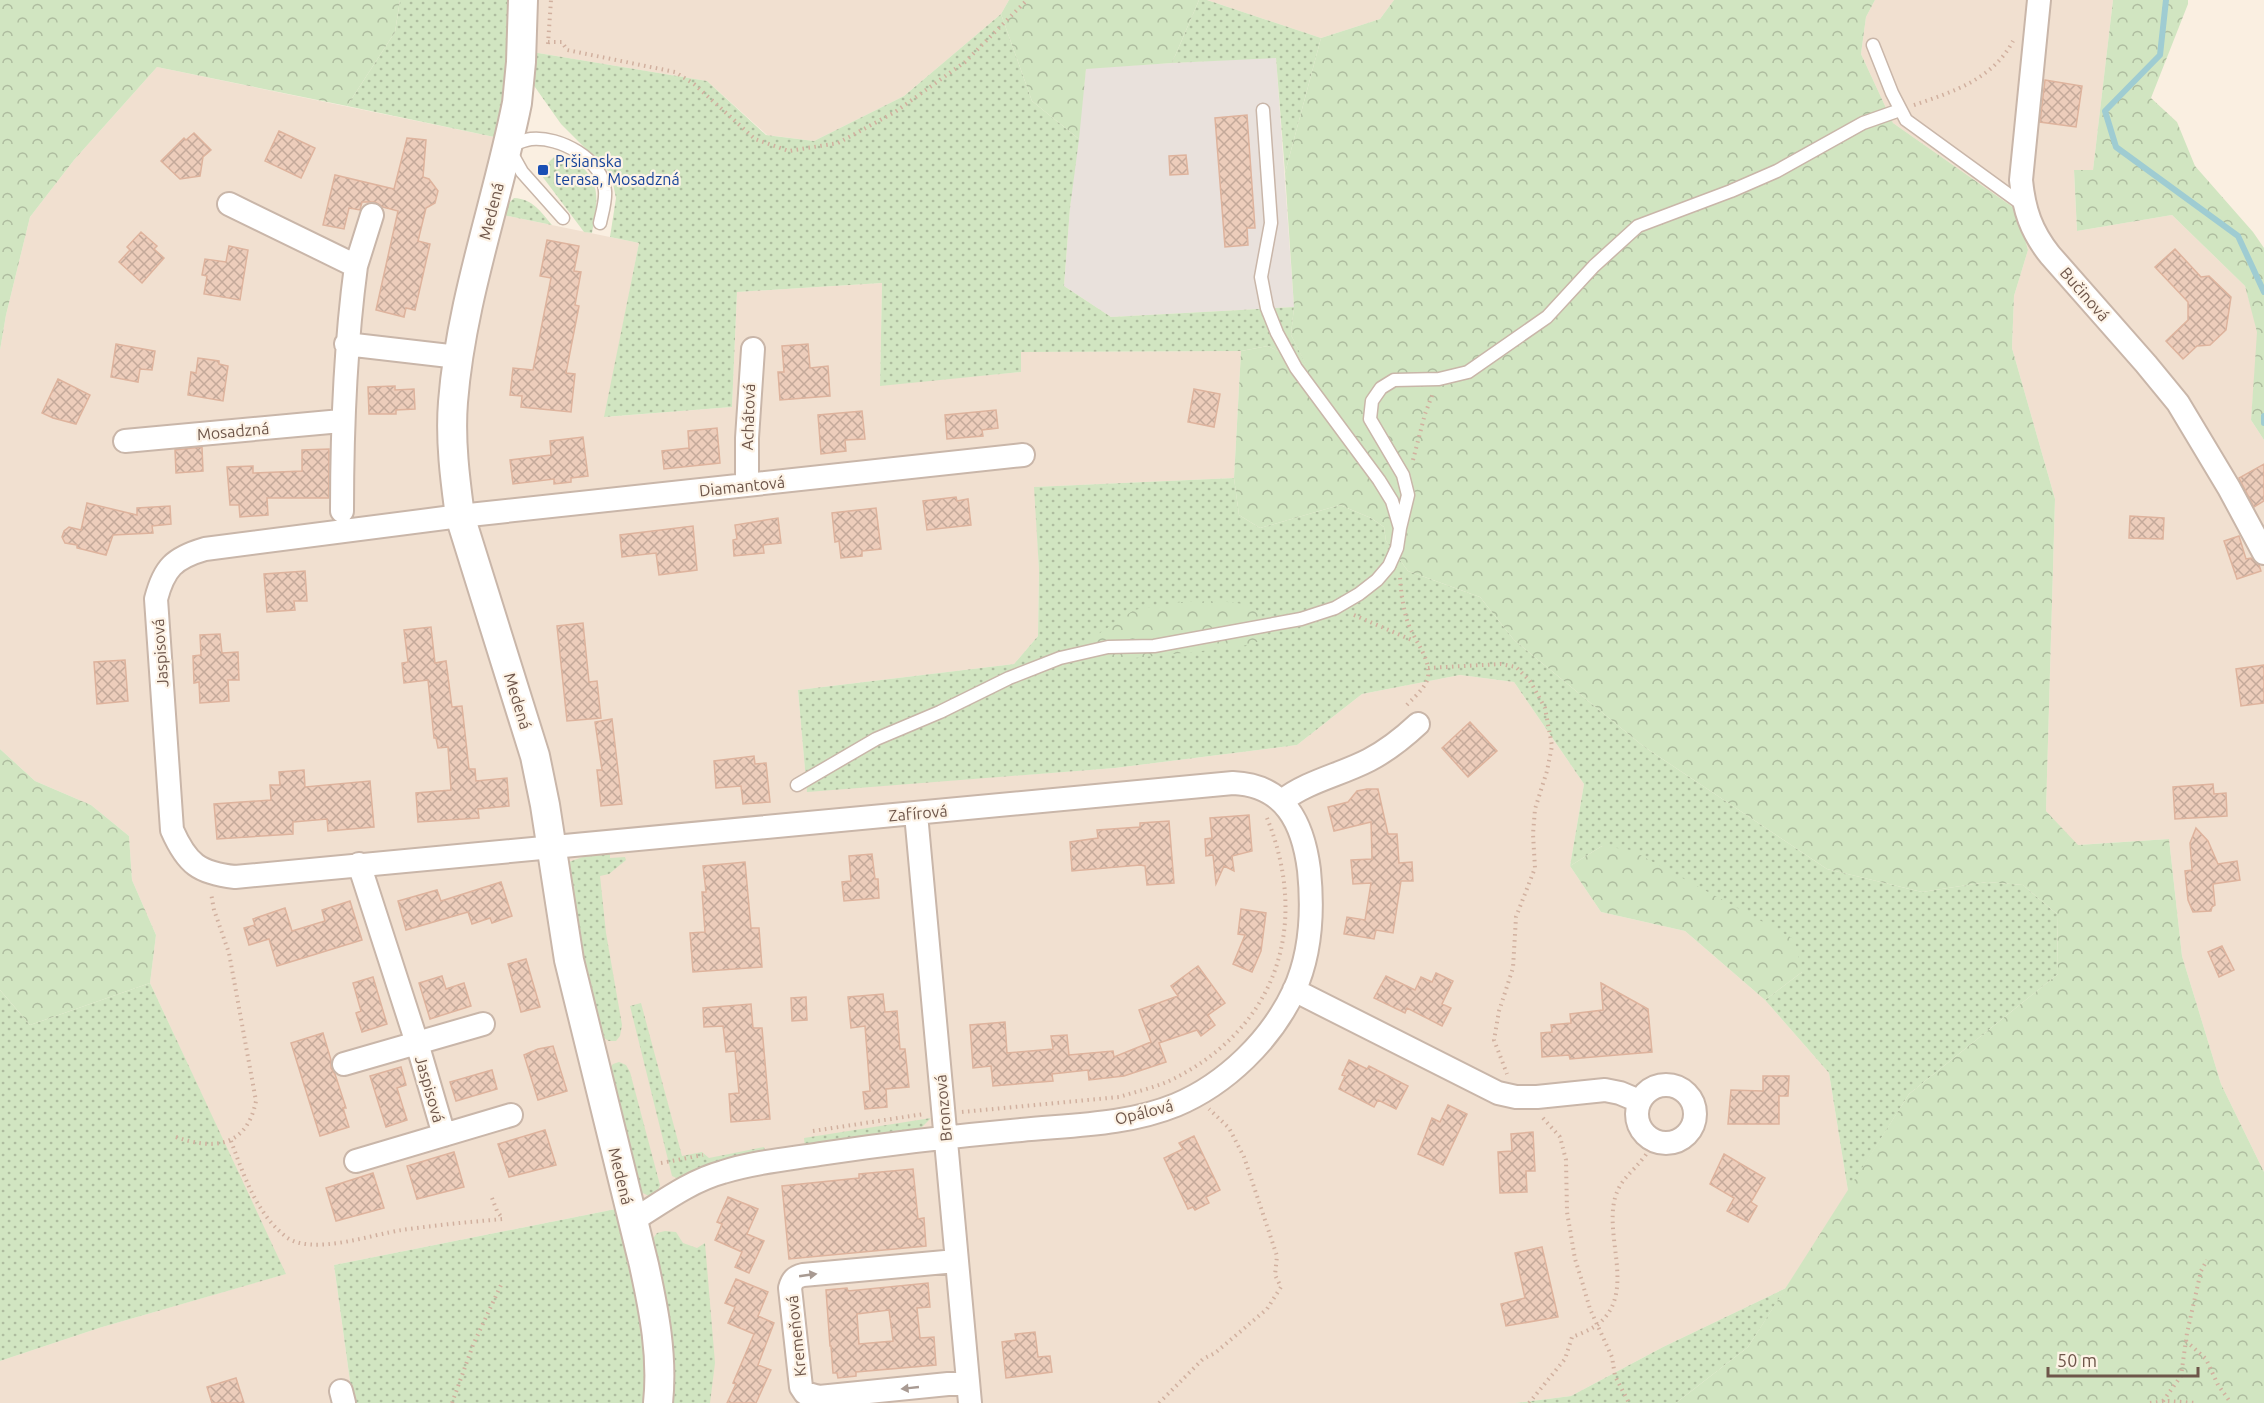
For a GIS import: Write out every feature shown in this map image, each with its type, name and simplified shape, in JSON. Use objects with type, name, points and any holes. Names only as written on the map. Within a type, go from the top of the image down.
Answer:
[{"type":"street","name":"Medená","points":[[523,0],[517,103],[482,245],[458,357],[453,405],[453,443],[460,516],[535,756],[569,960],[653,1307],[661,1373],[658,1403]]},
{"type":"street","name":"Bučinová","points":[[2039,0],[2021,180],[2023,205],[2038,240],[2178,403],[2264,553]]},
{"type":"street","points":[[229,204],[356,266]]},
{"type":"street","points":[[342,511],[342,421],[346,344],[356,266],[372,215]]},
{"type":"street","points":[[346,344],[458,357]]},
{"type":"street","name":"Achátová","points":[[747,485],[747,438],[753,349]]},
{"type":"street","name":"Mosadzná","points":[[125,441],[342,421]]},
{"type":"street","name":"Diamantová","points":[[460,516],[1023,455]]},
{"type":"street","name":"Jaspisová","points":[[460,516],[206,549],[189,554],[174,563],[161,578],[156,599],[172,830],[182,852],[195,866],[213,874],[235,877],[550,847]]},
{"type":"street","points":[[1273,807],[1295,791],[1368,761],[1388,749],[1409,718]]},
{"type":"street","name":"Zafírová","points":[[550,847],[1233,783],[1249,784],[1265,789],[1273,807],[1292,813],[1299,828],[1311,887]]},
{"type":"street","name":"Bronzová","points":[[916,814],[969,1392]]},
{"type":"street","name":"Jaspisová","points":[[359,864],[444,1135]]},
{"type":"street","name":"Opálová","points":[[946,1137],[1130,1119],[1156,1112],[1190,1098],[1221,1079],[1254,1049],[1270,1030],[1294,990],[1306,951],[1310,928],[1311,887]]},
{"type":"street","points":[[1294,990],[1498,1093],[1537,1098],[1605,1090],[1640,1101]]},
{"type":"street","name":"Jaspisová","points":[[344,1064],[483,1024]]},
{"type":"street","points":[[1674,1086],[1683,1090],[1695,1107],[1695,1117],[1688,1135],[1671,1143],[1662,1144],[1653,1141],[1646,1136],[1637,1120],[1640,1101],[1654,1087],[1674,1086]]},
{"type":"street","name":"Jaspisová","points":[[356,1161],[512,1116]]},
{"type":"street","points":[[632,1221],[684,1188],[724,1171],[826,1153],[946,1137]]},
{"type":"street","name":"Kremeňová","points":[[956,1261],[803,1275],[792,1282],[790,1288],[801,1387],[805,1393],[819,1397],[969,1392]]},
{"type":"lane","points":[[1873,45],[1906,120],[2023,205]]},
{"type":"lane","points":[[1263,110],[1271,223],[1261,277],[1267,308],[1277,333],[1296,368],[1392,501],[1400,528]]},
{"type":"lane","points":[[797,785],[876,739],[940,712],[1009,678],[1060,658],[1108,647],[1154,646],[1301,619],[1335,608],[1359,594],[1377,580],[1389,566],[1397,548],[1408,495],[1403,475],[1370,419],[1372,401],[1381,388],[1394,380],[1439,378],[1468,372],[1546,317],[1594,266],[1638,226],[1777,171],[1863,123],[1900,110]]},
{"type":"lane","points":[[563,218],[522,172],[508,147],[530,139],[552,141],[570,147],[584,157],[602,179],[605,191],[600,223]]},
{"type":"path","points":[[548,42],[562,42],[567,50],[675,72],[694,84],[755,138],[789,151],[838,143],[895,112],[965,62],[1028,0]]},
{"type":"path","points":[[1900,110],[1945,95],[1981,78],[2009,48],[2014,39]]},
{"type":"path","points":[[1408,495],[1414,453],[1425,414],[1439,378]]},
{"type":"path","points":[[1397,548],[1406,619],[1414,641],[1425,655],[1428,668],[1428,679],[1409,718]]},
{"type":"path","points":[[1335,608],[1414,641]]},
{"type":"path","points":[[1428,668],[1501,664],[1516,667],[1530,681],[1545,708],[1552,746],[1535,809],[1533,834],[1535,868],[1516,917],[1513,968],[1499,1011],[1494,1040],[1516,1097],[1533,1108],[1560,1137],[1566,1160],[1567,1212],[1575,1259],[1590,1310],[1612,1358],[1615,1376],[1629,1403]]},
{"type":"path","points":[[961,1112],[1119,1097],[1141,1091],[1190,1070],[1234,1036],[1251,1017],[1263,996],[1275,968],[1284,929],[1287,910],[1273,807]]},
{"type":"path","points":[[176,1137],[192,1143],[215,1145],[231,1141],[246,1128],[253,1115],[256,1101],[229,953],[214,910],[211,894],[213,874]]},
{"type":"path","points":[[1159,1403],[1203,1359],[1215,1353],[1267,1310],[1281,1287],[1275,1275],[1277,1256],[1244,1157],[1229,1128],[1211,1110],[1190,1098]]},
{"type":"path","points":[[231,1141],[247,1183],[265,1213],[286,1237],[299,1242],[322,1244],[351,1242],[398,1230],[503,1220],[492,1198]]},
{"type":"path","points":[[1529,1403],[1565,1359],[1572,1337],[1597,1325],[1613,1307],[1618,1290],[1611,1219],[1614,1198],[1619,1184],[1644,1157],[1653,1141]]},
{"type":"path","points":[[661,1163],[705,1154]]},
{"type":"path","points":[[2163,1401],[2181,1376],[2201,1271],[2207,1260]]},
{"type":"path","points":[[452,1403],[473,1345],[501,1285]]},
{"type":"path","points":[[2186,1341],[2206,1359],[2218,1384],[2231,1403]]},
{"type":"path","points":[[2150,1403],[2163,1401],[2196,1403]]},
{"type":"shaded area","points":[[535,0],[1009,0],[1001,14],[904,96],[814,141],[767,135],[707,81],[532,52]]},
{"type":"shaded area","points":[[1207,0],[1394,0],[1380,19],[1321,38]]},
{"type":"shaded area","points":[[1875,0],[2113,0],[2093,170],[2074,171],[2077,231],[2172,215],[2245,286],[2258,332],[2251,420],[2264,440],[2264,1172],[2221,1084],[2182,956],[2169,839],[2077,845],[2046,811],[2055,499],[2012,348],[2014,296],[2028,250],[2017,210],[1893,123],[1861,54],[1866,17]]},
{"type":"shaded area","points":[[1276,57],[1294,307],[1111,317],[1064,286],[1070,208],[1086,68]]},
{"type":"shaded area","points":[[157,67],[499,138],[446,419],[509,691],[616,1209],[334,1265],[353,1403],[0,1403],[0,1361],[99,1328],[285,1274],[150,983],[156,935],[132,880],[129,836],[91,805],[35,781],[0,749],[0,350],[6,315],[30,217],[74,160]]},
{"type":"shaded area","points":[[503,215],[639,243],[605,417],[732,407],[737,292],[882,283],[880,385],[1021,372],[1020,352],[1241,351],[1234,478],[1035,487],[1039,570],[1038,636],[1014,664],[798,690],[807,791],[1115,768],[1297,745],[1362,694],[1460,675],[1514,682],[1584,784],[1570,866],[1601,912],[1685,931],[1765,1000],[1829,1073],[1848,1191],[1786,1288],[1663,1347],[1571,1396],[1515,1403],[673,1403],[675,1390],[665,1303],[473,527],[462,449],[467,359]]},
{"type":"green space","points":[[0,0],[400,0],[395,32],[347,106],[157,67],[74,160],[30,217],[6,315],[0,350]]},
{"type":"green space","points":[[400,0],[511,0],[508,82],[499,138],[347,106],[395,32]]},
{"type":"green space","points":[[1009,0],[1199,0],[1172,63],[1086,69],[1079,139],[1032,101],[1001,14]]},
{"type":"green space","points":[[1199,0],[1207,0],[1321,38],[1285,173],[1276,58],[1172,63]]},
{"type":"green space","points":[[1394,0],[1875,0],[1866,17],[1861,54],[1893,123],[2017,210],[2028,250],[2014,296],[2012,348],[2055,499],[2046,811],[2078,845],[2169,839],[2182,956],[2221,1084],[2264,1172],[2264,1403],[1676,1403],[1748,1347],[1909,1094],[2058,974],[2057,914],[2023,885],[1987,882],[1922,892],[1827,869],[1643,746],[1514,640],[1480,597],[1408,571],[1386,541],[1384,527],[1371,518],[1340,505],[1260,528],[1239,515],[1234,478],[1241,351],[1268,346],[1306,365],[1291,335],[1294,307],[1285,173],[1321,38],[1380,19]]},
{"type":"green space","points":[[2113,0],[2188,0],[2151,98],[2177,122],[2195,166],[2253,232],[2264,248],[2264,440],[2251,420],[2257,332],[2245,286],[2172,215],[2077,231],[2074,170],[2093,170]]},
{"type":"green space","points":[[1001,14],[1032,101],[1079,139],[1070,208],[1064,286],[1111,317],[1294,307],[1291,335],[1307,366],[1268,346],[1241,351],[1021,352],[1021,372],[880,386],[882,283],[737,292],[732,407],[604,417],[639,243],[610,237],[616,198],[611,174],[561,124],[530,80],[532,52],[707,81],[766,135],[814,141],[904,96]]},
{"type":"green space","points":[[557,154],[576,162],[589,174],[593,182],[596,198],[592,233],[584,232],[542,176],[544,167]]},
{"type":"green space","points":[[514,198],[531,204],[552,225],[503,215]]},
{"type":"green space","points":[[1234,478],[1239,515],[1260,528],[1340,505],[1371,518],[1384,527],[1386,541],[1408,571],[1480,597],[1514,640],[1643,746],[1827,869],[1922,892],[1987,882],[2023,885],[2057,914],[2058,974],[1909,1094],[1848,1191],[1829,1073],[1765,1000],[1802,972],[1602,846],[1570,866],[1584,784],[1514,682],[1460,675],[1362,694],[1297,745],[1115,768],[807,792],[798,690],[1014,664],[1038,636],[1039,570],[1034,487]]},
{"type":"green space","points":[[1219,601],[1252,605],[1265,620],[1260,641],[1239,647],[1097,662],[1082,645],[1134,610],[1181,602]]},
{"type":"green space","points":[[0,749],[35,781],[91,805],[129,836],[132,880],[156,935],[150,983],[30,1025],[0,990]]},
{"type":"green space","points":[[1602,846],[1631,850],[1794,939],[1802,972],[1765,1000],[1685,931],[1601,912],[1570,866]]},
{"type":"green space","points":[[610,852],[610,858],[625,857],[626,860],[609,874],[600,876],[606,933],[622,1025],[620,1036],[616,1041],[609,1041],[600,1036],[578,951],[569,862],[588,855]]},
{"type":"green space","points":[[150,983],[286,1274],[99,1328],[0,1361],[0,990],[30,1025]]},
{"type":"green space","points":[[641,1003],[682,1156],[702,1152],[709,1158],[764,1147],[766,1154],[679,1179],[672,1176],[630,1006]]},
{"type":"green space","points":[[619,1062],[626,1065],[630,1072],[660,1185],[658,1191],[649,1196],[634,1189],[609,1069],[613,1064]]},
{"type":"green space","points":[[931,1118],[914,1131],[805,1147],[804,1138]]},
{"type":"green space","points":[[616,1209],[644,1328],[649,1403],[353,1403],[334,1265]]},
{"type":"green space","points":[[676,1232],[683,1243],[697,1248],[705,1243],[715,1363],[710,1403],[673,1403],[675,1390],[665,1303],[649,1244],[657,1233]]},
{"type":"green space","points":[[1786,1288],[1748,1347],[1676,1403],[1515,1403],[1571,1396],[1663,1347]]},
{"type":"building","points":[[2045,80],[2082,86],[2076,127],[2040,122]]},
{"type":"building","points":[[1247,115],[1255,228],[1247,228],[1248,245],[1225,247],[1215,118]]},
{"type":"building","points":[[279,131],[315,148],[301,178],[265,161]]},
{"type":"building","points":[[194,133],[211,150],[203,157],[200,176],[180,179],[161,161],[184,138],[186,140]]},
{"type":"building","points":[[407,138],[426,140],[423,177],[429,179],[438,191],[435,203],[426,208],[418,241],[430,244],[415,310],[406,308],[404,317],[376,310],[398,211],[375,202],[362,202],[360,210],[349,208],[344,229],[323,225],[335,175],[394,189]]},
{"type":"building","points":[[1186,155],[1188,174],[1170,175],[1169,156]]},
{"type":"building","points":[[141,232],[157,246],[154,249],[164,258],[142,283],[119,262],[130,250],[127,247]]},
{"type":"building","points":[[547,240],[579,246],[574,271],[581,272],[575,305],[579,306],[566,373],[575,374],[571,412],[521,407],[522,396],[510,395],[513,368],[533,370],[551,278],[540,276]]},
{"type":"building","points":[[229,246],[248,250],[240,300],[204,294],[207,276],[202,275],[205,259],[226,262]]},
{"type":"building","points":[[2175,249],[2201,277],[2209,276],[2231,297],[2226,330],[2210,345],[2197,346],[2183,359],[2166,341],[2188,320],[2188,302],[2155,267]]},
{"type":"building","points":[[116,344],[155,351],[152,370],[140,369],[138,382],[111,377]]},
{"type":"building","points":[[808,344],[810,368],[828,366],[830,396],[780,400],[778,372],[784,372],[782,346]]},
{"type":"building","points":[[198,358],[219,361],[219,364],[228,366],[223,401],[188,395],[191,372],[196,373]]},
{"type":"building","points":[[58,379],[90,395],[76,424],[42,413]]},
{"type":"building","points":[[395,386],[395,390],[414,389],[415,409],[396,410],[396,414],[369,414],[368,387]]},
{"type":"building","points":[[1194,389],[1220,394],[1214,427],[1188,422]]},
{"type":"building","points":[[996,410],[998,428],[982,430],[983,436],[947,439],[945,415]]},
{"type":"building","points":[[862,411],[865,439],[845,440],[846,451],[821,454],[818,415]]},
{"type":"building","points":[[717,428],[720,463],[664,469],[662,451],[689,448],[688,431]]},
{"type":"building","points":[[583,437],[588,476],[571,478],[571,482],[554,484],[554,479],[513,484],[510,460],[551,455],[550,441]]},
{"type":"building","points":[[202,447],[203,471],[176,473],[175,450]]},
{"type":"building","points":[[329,449],[329,498],[267,498],[268,515],[240,517],[239,505],[230,505],[227,467],[253,466],[253,473],[302,471],[302,450]]},
{"type":"building","points":[[2264,464],[2264,501],[2254,507],[2239,478]]},
{"type":"building","points":[[956,497],[957,501],[968,499],[971,525],[927,530],[923,501]]},
{"type":"building","points":[[87,503],[137,515],[137,508],[170,506],[171,524],[152,526],[153,533],[113,535],[106,555],[77,548],[77,545],[65,543],[62,537],[64,531],[69,527],[81,530]]},
{"type":"building","points":[[876,508],[881,549],[862,551],[862,556],[841,558],[839,541],[835,542],[832,513]]},
{"type":"building","points":[[2130,516],[2164,518],[2163,539],[2129,538]]},
{"type":"building","points":[[778,518],[781,543],[763,545],[764,553],[734,556],[733,540],[737,539],[735,525]]},
{"type":"building","points":[[693,526],[697,570],[659,575],[656,553],[622,557],[620,535]]},
{"type":"building","points":[[2239,536],[2246,559],[2251,558],[2259,565],[2261,571],[2237,579],[2224,541]]},
{"type":"building","points":[[305,571],[307,601],[294,601],[295,610],[267,612],[264,574]]},
{"type":"building","points":[[583,623],[589,682],[597,681],[601,718],[567,721],[557,626]]},
{"type":"building","points":[[431,627],[435,663],[446,661],[452,707],[462,706],[469,769],[475,769],[476,781],[507,778],[509,806],[478,809],[479,818],[418,822],[416,793],[451,790],[448,747],[438,748],[436,738],[434,738],[428,680],[404,683],[402,663],[408,662],[404,630]]},
{"type":"building","points":[[220,634],[222,653],[238,652],[239,680],[228,680],[229,701],[200,703],[199,682],[194,683],[193,656],[201,655],[200,635]]},
{"type":"building","points":[[125,660],[128,701],[97,704],[94,662]]},
{"type":"building","points":[[2264,665],[2264,703],[2241,706],[2236,669]]},
{"type":"building","points":[[612,719],[622,804],[601,806],[597,770],[602,770],[595,722]]},
{"type":"building","points":[[1470,722],[1497,751],[1468,777],[1442,748]]},
{"type":"building","points":[[754,756],[755,764],[766,763],[770,802],[743,804],[741,786],[716,788],[714,761]]},
{"type":"building","points":[[304,770],[305,787],[370,781],[374,827],[328,831],[327,819],[293,822],[293,834],[217,839],[214,804],[271,800],[270,785],[280,785],[279,772]]},
{"type":"building","points":[[2213,784],[2214,794],[2226,793],[2227,816],[2175,819],[2173,787]]},
{"type":"building","points":[[1378,789],[1388,834],[1397,834],[1399,863],[1412,862],[1413,881],[1401,881],[1393,933],[1376,930],[1374,939],[1344,934],[1347,917],[1365,920],[1371,883],[1353,884],[1351,860],[1372,859],[1371,822],[1334,831],[1328,807],[1348,802],[1357,791]]},
{"type":"building","points":[[1249,815],[1252,851],[1232,856],[1234,871],[1224,866],[1216,884],[1213,855],[1206,856],[1205,839],[1212,838],[1210,818]]},
{"type":"building","points":[[1169,821],[1174,883],[1147,885],[1145,866],[1140,865],[1072,871],[1070,842],[1098,838],[1097,830],[1140,827],[1140,823]]},
{"type":"building","points":[[2196,828],[2208,841],[2218,864],[2237,861],[2240,880],[2213,884],[2215,905],[2211,911],[2193,912],[2188,900],[2185,871],[2192,870],[2190,843]]},
{"type":"building","points":[[872,854],[875,879],[878,879],[879,898],[844,901],[842,882],[851,881],[849,856]]},
{"type":"building","points":[[745,862],[751,928],[759,928],[762,967],[693,972],[690,933],[705,932],[702,892],[706,892],[703,866]]},
{"type":"building","points":[[501,882],[512,916],[492,923],[490,918],[472,924],[468,912],[406,930],[398,901],[437,890],[441,901]]},
{"type":"building","points":[[350,901],[362,940],[277,966],[269,939],[249,945],[244,928],[255,925],[253,919],[285,908],[292,931],[325,921],[322,910]]},
{"type":"building","points":[[1241,909],[1266,913],[1261,951],[1252,972],[1233,964],[1245,935],[1238,934]]},
{"type":"building","points":[[2222,946],[2234,970],[2219,977],[2208,952]]},
{"type":"building","points":[[526,959],[540,1007],[521,1012],[508,964]]},
{"type":"building","points":[[1198,966],[1225,1003],[1208,1015],[1215,1025],[1201,1036],[1197,1030],[1159,1043],[1166,1062],[1124,1076],[1089,1080],[1088,1070],[1052,1074],[1053,1081],[993,1086],[991,1066],[973,1068],[970,1025],[1005,1022],[1007,1053],[1053,1049],[1051,1036],[1067,1035],[1069,1055],[1113,1051],[1114,1057],[1151,1042],[1139,1010],[1178,996],[1171,986]]},
{"type":"building","points":[[1436,973],[1453,981],[1442,1004],[1451,1008],[1442,1026],[1407,1008],[1405,1013],[1374,998],[1386,976],[1415,990],[1421,977],[1432,982]]},
{"type":"building","points":[[442,976],[446,989],[464,983],[471,1006],[430,1019],[419,983]]},
{"type":"building","points":[[373,977],[387,1024],[362,1032],[356,1013],[361,1011],[353,983]]},
{"type":"building","points":[[1601,983],[1648,1009],[1652,1052],[1570,1059],[1569,1055],[1542,1057],[1541,1033],[1552,1032],[1551,1025],[1571,1023],[1570,1014],[1603,1010]]},
{"type":"building","points":[[883,994],[885,1012],[897,1011],[900,1049],[905,1049],[909,1087],[886,1089],[887,1107],[865,1109],[863,1092],[870,1091],[865,1026],[851,1028],[848,997]]},
{"type":"building","points":[[806,997],[807,1020],[792,1021],[791,998]]},
{"type":"building","points":[[751,1004],[753,1028],[762,1028],[770,1119],[731,1122],[729,1094],[739,1093],[735,1051],[726,1052],[723,1026],[704,1027],[703,1008]]},
{"type":"building","points":[[323,1033],[331,1068],[346,1108],[343,1108],[349,1127],[320,1136],[291,1043]]},
{"type":"building","points":[[553,1046],[567,1091],[538,1100],[524,1055]]},
{"type":"building","points":[[1349,1060],[1367,1069],[1369,1066],[1408,1086],[1396,1109],[1378,1100],[1374,1107],[1339,1089]]},
{"type":"building","points":[[401,1067],[406,1085],[397,1088],[407,1120],[386,1127],[370,1076]]},
{"type":"building","points":[[492,1070],[497,1089],[456,1101],[450,1082]]},
{"type":"building","points":[[1763,1076],[1789,1076],[1788,1096],[1779,1096],[1779,1124],[1728,1124],[1731,1090],[1763,1091]]},
{"type":"building","points":[[1448,1105],[1467,1114],[1443,1165],[1418,1154],[1432,1118],[1440,1122]]},
{"type":"building","points":[[545,1130],[556,1165],[509,1177],[498,1144]]},
{"type":"building","points":[[1533,1132],[1535,1171],[1526,1171],[1527,1192],[1500,1193],[1498,1152],[1512,1151],[1511,1134]]},
{"type":"building","points":[[1194,1136],[1220,1190],[1206,1197],[1209,1203],[1195,1210],[1193,1207],[1188,1209],[1164,1158],[1183,1149],[1179,1143]]},
{"type":"building","points":[[454,1152],[464,1187],[417,1199],[407,1166]]},
{"type":"building","points":[[1724,1154],[1765,1178],[1751,1202],[1757,1206],[1748,1222],[1727,1211],[1734,1198],[1710,1184]]},
{"type":"building","points":[[913,1169],[918,1219],[924,1218],[926,1246],[789,1259],[782,1186],[859,1178],[859,1174]]},
{"type":"building","points":[[373,1173],[384,1208],[336,1221],[326,1188]]},
{"type":"building","points":[[728,1197],[758,1209],[747,1234],[764,1241],[749,1273],[735,1267],[742,1252],[715,1240],[722,1224],[717,1222]]},
{"type":"building","points":[[1542,1247],[1558,1317],[1506,1326],[1501,1304],[1525,1298],[1515,1253]]},
{"type":"building","points":[[736,1279],[768,1292],[758,1316],[774,1323],[758,1365],[771,1370],[756,1403],[727,1403],[754,1334],[728,1323],[735,1307],[725,1303]]},
{"type":"building","points":[[928,1283],[930,1307],[917,1308],[920,1338],[934,1337],[936,1365],[856,1372],[856,1376],[838,1378],[837,1373],[833,1373],[826,1290],[847,1288],[848,1291]],"holes":[[[889,1310],[893,1341],[859,1344],[857,1314]]]},
{"type":"building","points":[[1035,1332],[1038,1357],[1050,1356],[1052,1372],[1006,1378],[1002,1342],[1016,1340],[1015,1334]]},
{"type":"building","points":[[236,1378],[244,1403],[212,1403],[207,1387]]},
{"type":"waterway","points":[[2166,0],[2160,55],[2105,111],[2116,147],[2238,236],[2264,292]]},
{"type":"waterway","points":[[2264,416],[2264,423]]},
{"type":"place","name":"Pršianska terasa, Mosadzná","points":[[543,170]]}]
